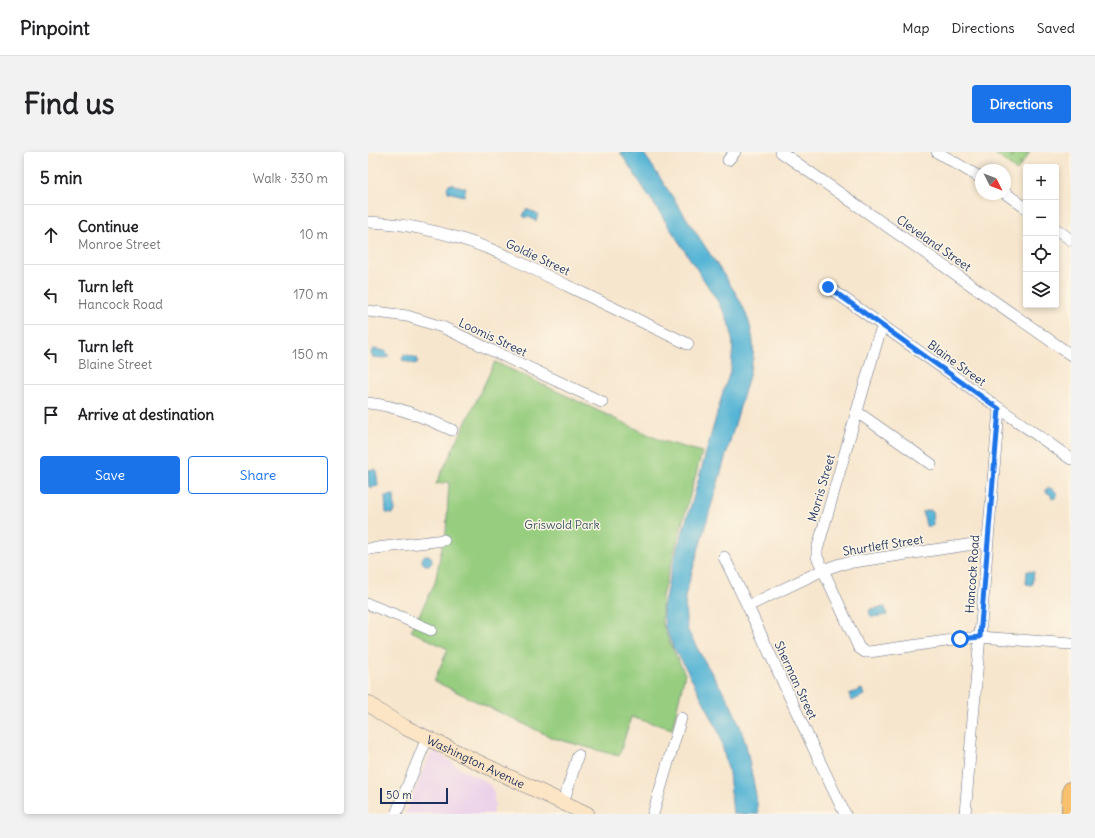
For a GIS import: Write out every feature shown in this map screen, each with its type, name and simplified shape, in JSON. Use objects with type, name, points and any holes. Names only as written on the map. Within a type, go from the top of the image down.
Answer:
[{"type":"main road","points":[[1070,814],[1071,790]]},
{"type":"street","name":"Cleveland Street","points":[[781,152],[1071,355]]},
{"type":"street","points":[[937,152],[975,174]]},
{"type":"street","points":[[1011,197],[1023,206]]},
{"type":"street","name":"Goldie Street","points":[[368,222],[397,224],[430,230],[484,247],[509,257],[688,344]]},
{"type":"street","points":[[1059,231],[1071,240]]},
{"type":"street","name":"Blaine Street","points":[[828,287],[1071,459]]},
{"type":"street","name":"Loomis Street","points":[[368,311],[407,316],[442,327],[602,402]]},
{"type":"street","name":"Morris Street","points":[[883,326],[817,550],[817,556],[856,643],[862,651],[869,652],[980,637]]},
{"type":"street","points":[[368,403],[405,410],[452,430]]},
{"type":"street","name":"Hancock Road","points":[[965,814],[999,409]]},
{"type":"street","points":[[857,412],[931,464]]},
{"type":"street","points":[[368,549],[444,540]]},
{"type":"street","name":"Shurtleff Street","points":[[748,606],[823,570],[840,564],[987,542]]},
{"type":"street","name":"Sherman Street","points":[[724,558],[845,814]]},
{"type":"street","points":[[368,604],[431,630]]},
{"type":"street","points":[[980,637],[1071,644]]},
{"type":"street","name":"Washington Avenue","points":[[368,703],[390,719],[427,738],[587,814]]},
{"type":"street","points":[[653,814],[681,718]]},
{"type":"street","points":[[396,814],[427,738]]},
{"type":"street","points":[[561,801],[566,794],[578,755]]},
{"type":"shaded area","points":[[434,752],[437,752],[460,768],[482,779],[490,785],[493,790],[495,806],[492,814],[405,814],[429,756]]},
{"type":"green space","points":[[993,152],[1030,152],[1017,171],[1011,166],[1011,164],[1008,164]]},
{"type":"green space","name":"Griswold Park","points":[[495,362],[662,441],[702,452],[662,596],[662,622],[670,644],[685,674],[672,729],[631,717],[619,756],[553,738],[434,681],[448,649],[411,631],[435,583],[446,534],[449,482],[436,484]]},
{"type":"water","points":[[620,152],[643,152],[735,292],[749,323],[753,340],[753,357],[749,376],[685,596],[688,631],[730,703],[740,726],[746,745],[756,795],[758,814],[733,814],[729,773],[719,733],[682,661],[673,647],[665,626],[663,609],[677,549],[731,369],[733,346],[731,330],[725,314],[715,297]]},
{"type":"water","points":[[450,184],[466,188],[464,196],[448,192],[448,185],[449,186]]},
{"type":"water","points":[[526,209],[538,214],[536,221],[527,216],[526,218],[523,216]]},
{"type":"water","points":[[373,349],[385,351],[388,354],[388,357],[372,357],[371,353]]},
{"type":"water","points":[[404,354],[417,358],[417,363],[415,364],[402,360]]},
{"type":"water","points":[[376,469],[378,486],[369,487],[368,470]]},
{"type":"water","points":[[1046,489],[1053,489],[1057,493],[1056,498],[1052,498],[1050,494],[1046,492]]},
{"type":"water","points":[[394,495],[395,512],[392,514],[386,513],[385,496]]},
{"type":"water","points":[[932,511],[933,525],[929,527],[926,526],[922,512]]},
{"type":"water","points":[[425,555],[429,555],[432,560],[429,565],[425,565],[422,562],[422,558]]},
{"type":"water","points":[[1027,571],[1034,572],[1032,585],[1026,584]]},
{"type":"water","points":[[885,607],[887,615],[872,617],[870,615],[870,609]]},
{"type":"water","points":[[862,689],[864,695],[852,701],[849,694]]},
{"type":"route","points":[[828,287],[999,409],[980,637],[960,639]]}]
